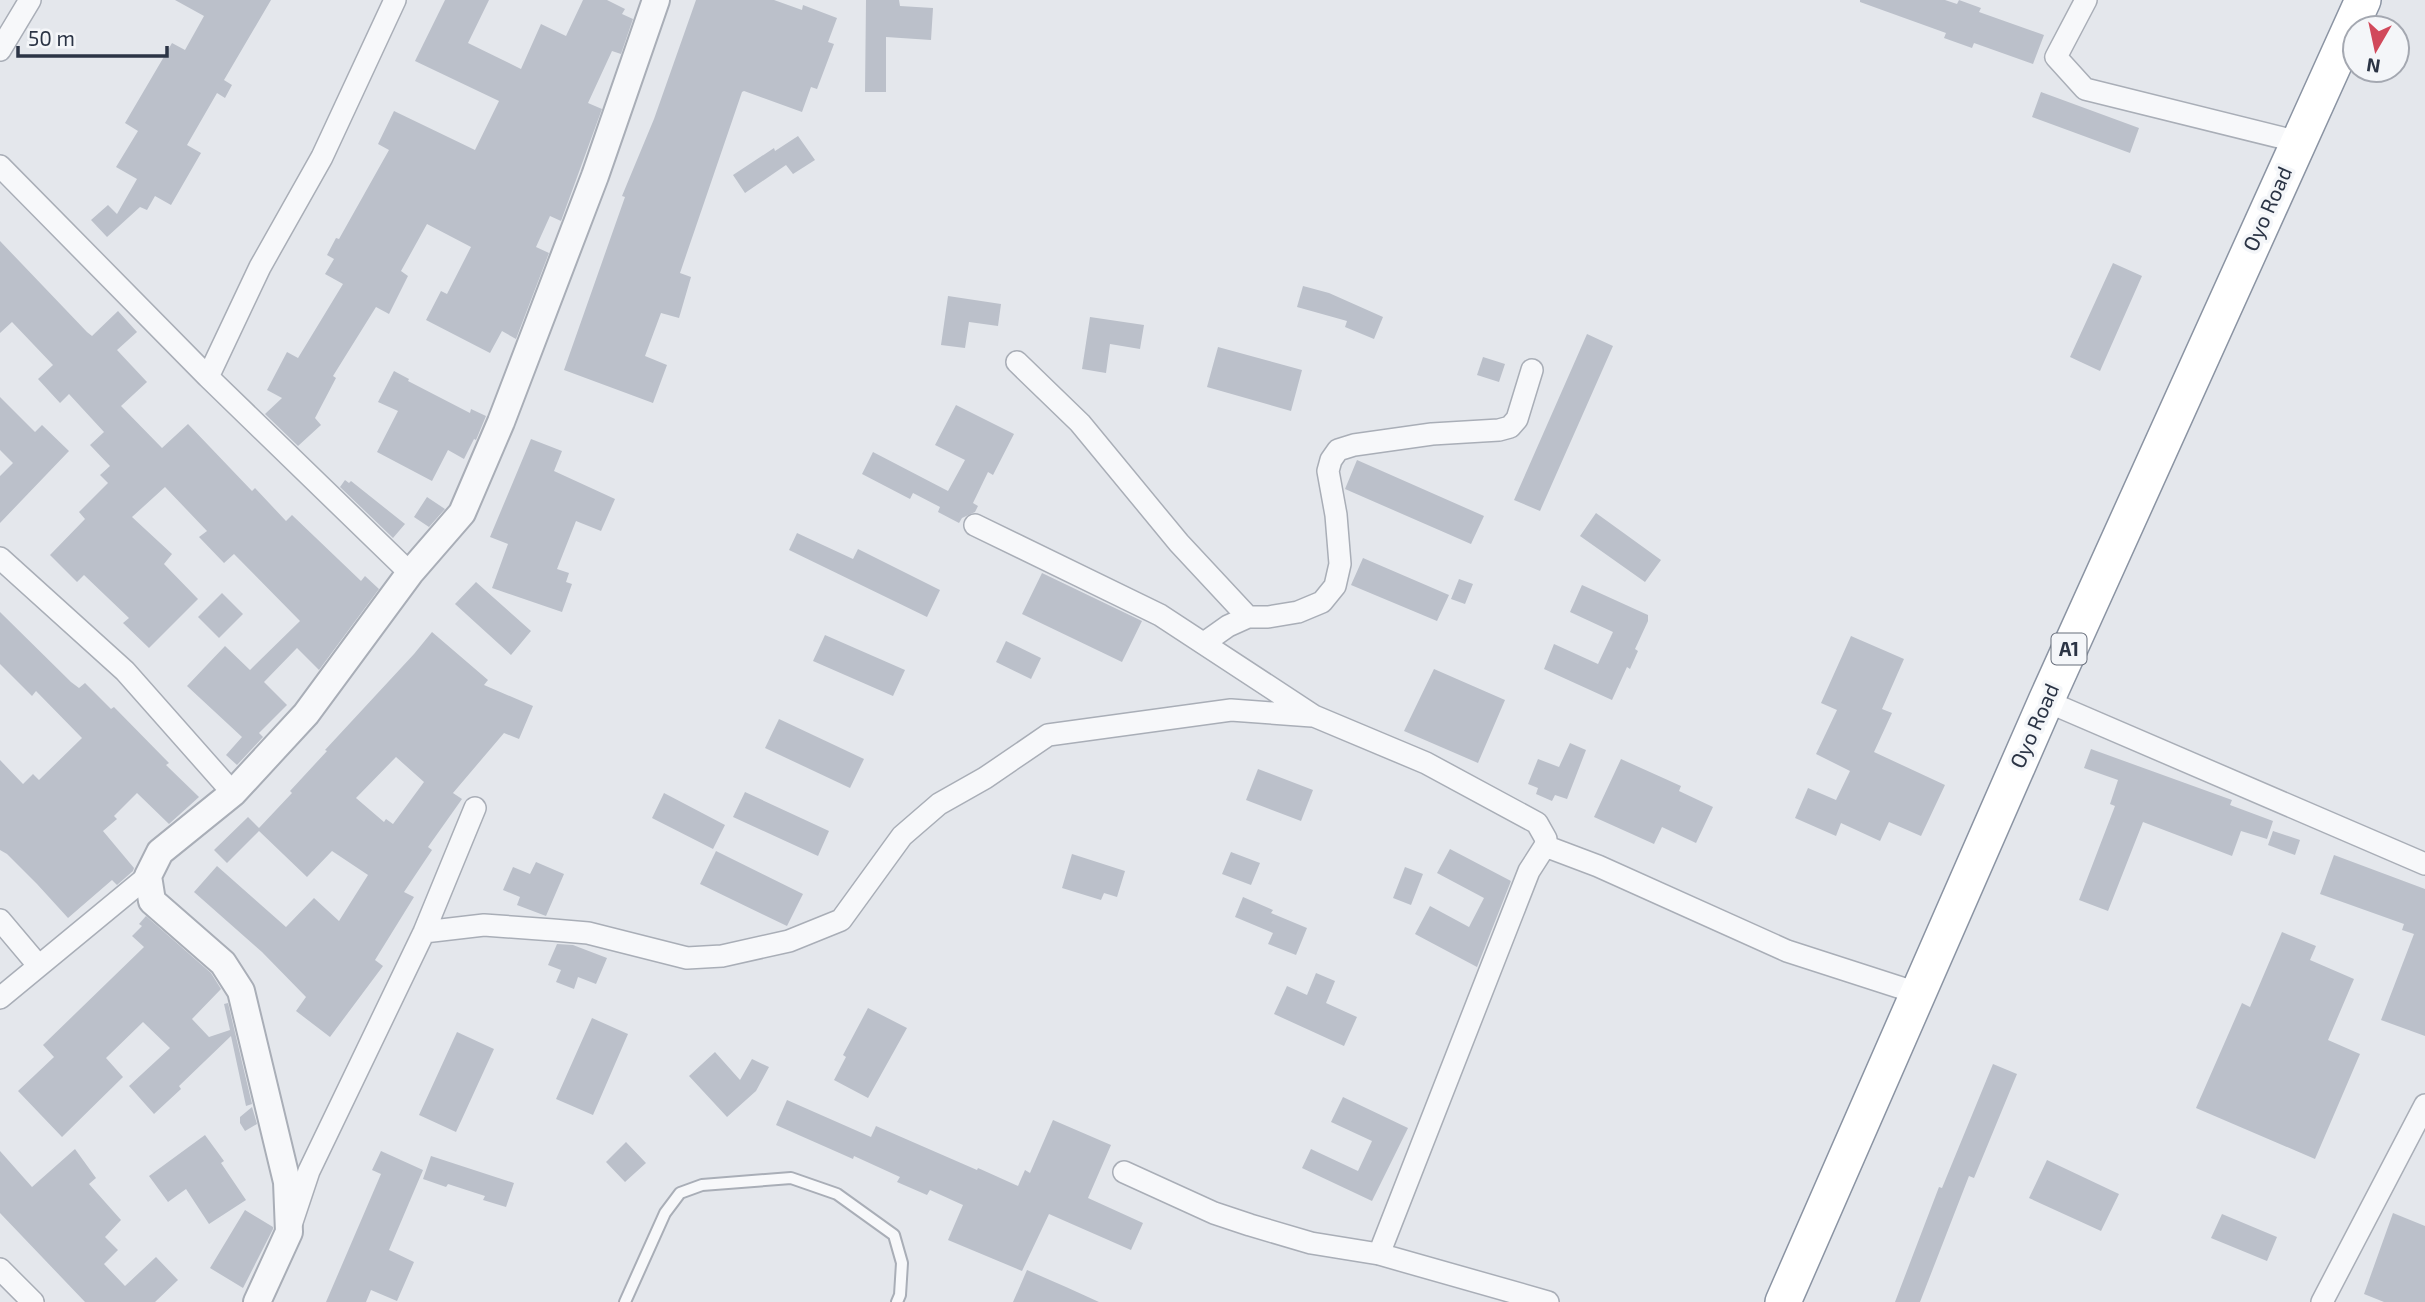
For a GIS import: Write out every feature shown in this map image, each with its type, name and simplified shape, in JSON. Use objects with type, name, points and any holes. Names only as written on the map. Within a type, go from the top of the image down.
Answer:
[{"type":"highway","name":"Oyo Road","points":[[1783,1302],[2046,701],[2363,0]]},
{"type":"street","points":[[0,50],[30,0]]},
{"type":"street","points":[[208,377],[260,267],[322,157],[395,0]]},
{"type":"street","points":[[0,998],[148,876],[160,852],[233,793],[306,714],[410,573],[462,513],[501,422],[595,176],[656,0]]},
{"type":"street","points":[[2086,0],[2056,57],[2085,89],[2299,142]]},
{"type":"street","points":[[0,166],[208,377],[410,573]]},
{"type":"street","points":[[1017,362],[1080,423],[1179,542],[1248,617]]},
{"type":"street","points":[[1204,643],[1228,626],[1248,617],[1298,612],[1322,602],[1335,586],[1340,564],[1336,514],[1328,471],[1338,450],[1354,445],[1432,434],[1510,427],[1517,419],[1532,370]]},
{"type":"street","points":[[975,525],[1160,615],[1314,716],[1426,763],[1537,822],[1546,839],[1545,846],[1529,871],[1379,1254]]},
{"type":"street","points":[[0,558],[125,671],[233,793]]},
{"type":"street","points":[[2046,701],[2425,864]]},
{"type":"street","points":[[424,932],[484,925],[588,933],[687,958],[722,956],[789,941],[841,920],[902,836],[929,812],[1048,736],[1231,710],[1314,716]]},
{"type":"street","points":[[257,1302],[289,1232],[309,1171],[424,932],[475,808]]},
{"type":"street","points":[[1545,846],[1598,866],[1787,951],[1917,993]]},
{"type":"street","points":[[148,876],[152,901],[223,963],[241,991],[287,1182],[289,1232]]},
{"type":"street","points":[[0,920],[38,965]]},
{"type":"street","points":[[2330,1300],[2425,1106]]},
{"type":"street","points":[[1124,1172],[1214,1213],[1250,1225],[1311,1243],[1379,1254],[1548,1302]]},
{"type":"street","points":[[0,1269],[33,1302]]},
{"type":"lane","points":[[625,1302],[665,1213],[680,1193],[702,1185],[791,1178],[837,1194],[894,1235],[902,1263],[897,1302]]},
{"type":"building","points":[[175,0],[271,0],[224,80],[232,85],[225,98],[217,93],[187,145],[201,153],[171,205],[155,196],[147,210],[140,207],[107,237],[91,220],[108,205],[117,214],[137,179],[116,167],[138,131],[125,123],[172,43],[185,50],[204,16]]},
{"type":"building","points":[[445,0],[489,0],[468,43],[521,69],[541,24],[566,36],[583,0],[607,0],[625,9],[622,14],[633,19],[621,54],[612,51],[588,103],[602,109],[561,221],[550,216],[536,247],[549,253],[516,339],[502,331],[490,353],[426,320],[441,291],[447,294],[471,247],[427,224],[401,271],[408,276],[389,314],[376,307],[333,376],[336,378],[315,418],[321,425],[298,446],[265,414],[282,398],[267,390],[287,352],[298,358],[343,284],[325,274],[334,259],[327,255],[336,238],[339,239],[389,150],[378,144],[394,111],[475,150],[499,101],[415,61]]},
{"type":"building","points":[[696,0],[774,0],[802,10],[803,5],[837,18],[828,42],[834,44],[817,89],[811,87],[802,112],[742,92],[680,273],[691,277],[679,318],[661,313],[645,356],[667,365],[653,403],[564,370],[625,197],[622,196],[654,119]]},
{"type":"building","points":[[866,0],[899,0],[900,6],[933,8],[931,40],[886,37],[886,92],[865,92]]},
{"type":"building","points":[[1860,0],[1945,0],[1957,4],[1959,0],[1981,8],[1979,12],[2044,35],[2033,64],[1974,43],[1972,48],[1944,38],[1946,33]]},
{"type":"building","points":[[2041,92],[2139,128],[2130,153],[2032,117]]},
{"type":"building","points":[[798,136],[815,160],[793,174],[786,165],[745,193],[733,175]]},
{"type":"building","points":[[0,241],[92,336],[118,311],[137,332],[117,350],[147,382],[121,406],[162,448],[188,424],[252,491],[255,488],[286,521],[292,515],[361,581],[365,576],[379,589],[319,670],[297,648],[264,682],[287,705],[259,733],[263,737],[237,765],[226,755],[242,737],[187,686],[225,646],[250,670],[300,621],[234,554],[224,563],[199,537],[207,531],[165,487],[132,517],[172,554],[164,564],[198,599],[149,648],[123,623],[129,618],[84,575],[77,582],[50,555],[85,519],[79,512],[108,483],[100,475],[110,466],[90,445],[104,432],[69,394],[60,403],[38,379],[53,365],[12,322],[0,333]]},
{"type":"building","points":[[2113,263],[2142,276],[2100,371],[2070,357]]},
{"type":"building","points":[[1303,286],[1329,293],[1383,317],[1374,339],[1345,327],[1347,321],[1297,307]]},
{"type":"building","points":[[948,296],[1001,304],[998,326],[969,322],[965,348],[941,345]]},
{"type":"building","points":[[1090,317],[1144,325],[1140,349],[1110,344],[1106,373],[1082,369]]},
{"type":"building","points":[[1587,334],[1613,346],[1540,511],[1514,500]]},
{"type":"building","points":[[1218,347],[1302,370],[1291,411],[1207,387]]},
{"type":"building","points":[[1483,357],[1505,364],[1499,382],[1477,375]]},
{"type":"building","points":[[394,371],[470,413],[471,409],[486,416],[464,459],[448,450],[432,481],[377,452],[398,411],[378,402]]},
{"type":"building","points":[[0,397],[35,432],[42,425],[69,451],[0,523],[0,476],[13,463],[0,450]]},
{"type":"building","points":[[956,405],[1014,434],[993,475],[988,472],[973,503],[978,506],[975,512],[962,518],[959,523],[938,512],[940,507],[913,493],[910,499],[862,474],[873,452],[948,491],[965,460],[935,445]]},
{"type":"building","points":[[531,439],[562,451],[554,471],[615,499],[601,531],[576,521],[557,569],[569,573],[566,582],[572,584],[562,612],[492,588],[508,544],[490,537]]},
{"type":"building","points":[[1357,460],[1484,516],[1471,544],[1345,489]]},
{"type":"building","points":[[345,480],[349,483],[351,481],[405,524],[393,538],[340,487]]},
{"type":"building","points":[[427,497],[445,509],[429,527],[414,517]]},
{"type":"building","points":[[1596,513],[1661,560],[1645,582],[1580,536]]},
{"type":"building","points":[[797,533],[853,559],[858,549],[940,590],[927,617],[789,550]]},
{"type":"building","points":[[1363,558],[1449,595],[1437,621],[1351,585]]},
{"type":"building","points":[[1042,573],[1142,621],[1122,662],[1022,614]]},
{"type":"building","points":[[1459,579],[1473,584],[1465,604],[1451,599]]},
{"type":"building","points":[[476,582],[531,631],[511,655],[455,604]]},
{"type":"building","points":[[1582,585],[1648,615],[1648,621],[1635,649],[1638,651],[1630,669],[1627,667],[1612,700],[1544,669],[1554,644],[1598,664],[1613,632],[1570,612]]},
{"type":"building","points":[[222,593],[243,614],[219,638],[198,617]]},
{"type":"building","points":[[0,612],[71,682],[79,688],[85,683],[111,709],[114,707],[199,797],[169,824],[137,793],[114,816],[117,819],[103,831],[134,868],[133,871],[117,885],[112,880],[68,918],[7,854],[0,850],[0,760],[23,784],[33,774],[39,780],[82,738],[36,691],[32,696],[0,664]]},
{"type":"building","points":[[432,632],[488,680],[484,685],[533,706],[519,739],[504,733],[453,793],[462,799],[428,847],[432,850],[404,892],[414,897],[375,960],[383,966],[330,1037],[296,1011],[306,997],[262,952],[194,892],[217,866],[286,927],[314,898],[339,921],[368,875],[332,851],[307,877],[259,831],[227,863],[214,850],[248,817],[259,828],[292,793],[290,791],[327,751],[325,750]],"holes":[[[396,757],[424,782],[393,824],[386,819],[384,822],[356,798]]]},
{"type":"building","points":[[825,635],[905,670],[893,696],[813,661]]},
{"type":"building","points":[[1851,636],[1904,659],[1882,709],[1892,713],[1874,752],[1945,785],[1921,836],[1889,822],[1880,841],[1841,823],[1836,836],[1795,818],[1808,788],[1836,800],[1850,771],[1816,754],[1837,710],[1821,703]]},
{"type":"building","points":[[1006,641],[1041,658],[1031,679],[996,662]]},
{"type":"building","points":[[1434,669],[1505,700],[1478,763],[1404,731]]},
{"type":"building","points":[[779,719],[864,759],[850,788],[765,748]]},
{"type":"building","points":[[1570,743],[1586,750],[1567,799],[1555,795],[1552,801],[1536,794],[1538,788],[1528,784],[1538,759],[1559,767]]},
{"type":"building","points":[[2091,749],[2232,800],[2230,805],[2273,821],[2267,839],[2241,831],[2232,856],[2143,822],[2108,911],[2079,900],[2115,806],[2110,804],[2118,780],[2084,768]]},
{"type":"building","points":[[1621,759],[1681,786],[1679,791],[1713,807],[1696,843],[1662,827],[1654,844],[1594,817]]},
{"type":"building","points":[[1258,769],[1313,790],[1301,821],[1246,800]]},
{"type":"building","points":[[745,792],[829,831],[818,856],[733,817]]},
{"type":"building","points":[[664,793],[725,825],[713,849],[652,818]]},
{"type":"building","points":[[2273,831],[2300,840],[2295,855],[2268,845]]},
{"type":"building","points":[[1450,849],[1511,881],[1477,967],[1415,934],[1430,906],[1469,927],[1484,898],[1437,873]]},
{"type":"building","points":[[716,851],[803,894],[787,926],[700,884]]},
{"type":"building","points":[[1231,852],[1260,863],[1251,885],[1222,874]]},
{"type":"building","points":[[1072,854],[1125,871],[1117,897],[1104,893],[1101,900],[1062,888]]},
{"type":"building","points":[[2334,855],[2425,889],[2425,1036],[2381,1020],[2414,934],[2402,930],[2404,924],[2320,894]]},
{"type":"building","points":[[536,862],[564,874],[546,916],[517,905],[520,897],[503,890],[513,867],[530,874]]},
{"type":"building","points":[[1405,867],[1423,874],[1411,905],[1393,898]]},
{"type":"building","points":[[1243,897],[1273,910],[1271,913],[1307,928],[1296,955],[1268,944],[1273,933],[1235,917]]},
{"type":"building","points":[[146,916],[211,973],[221,989],[192,1019],[209,1037],[230,1030],[224,1004],[228,1003],[252,1104],[246,1106],[231,1036],[154,1114],[129,1086],[170,1048],[143,1022],[106,1058],[123,1077],[62,1137],[18,1091],[54,1057],[43,1045],[144,947],[132,936],[142,926],[139,924]]},
{"type":"building","points":[[2282,932],[2316,946],[2310,960],[2354,979],[2328,1040],[2360,1054],[2315,1159],[2196,1108],[2242,1003],[2250,1007]]},
{"type":"building","points":[[557,944],[573,945],[607,958],[596,984],[578,977],[574,989],[556,982],[561,970],[548,965]]},
{"type":"building","points":[[1316,973],[1335,981],[1326,1003],[1357,1017],[1344,1046],[1274,1014],[1287,986],[1307,995]]},
{"type":"building","points":[[868,1008],[907,1028],[868,1098],[834,1080],[846,1057],[843,1055]]},
{"type":"building","points":[[592,1018],[628,1034],[593,1115],[556,1099]]},
{"type":"building","points":[[457,1032],[494,1049],[456,1132],[419,1115]]},
{"type":"building","points":[[715,1052],[740,1080],[752,1059],[769,1067],[756,1091],[727,1117],[689,1076]]},
{"type":"building","points":[[1993,1064],[2017,1074],[1974,1178],[1969,1176],[1920,1302],[1895,1302],[1939,1187],[1942,1188]]},
{"type":"building","points":[[1343,1097],[1408,1128],[1372,1201],[1302,1168],[1311,1149],[1358,1171],[1372,1141],[1331,1122]]},
{"type":"building","points":[[787,1100],[871,1137],[876,1126],[1018,1186],[1025,1170],[1030,1173],[1053,1120],[1111,1145],[1088,1198],[1143,1223],[1131,1250],[1049,1214],[1022,1271],[948,1240],[963,1205],[930,1190],[927,1195],[897,1182],[900,1177],[776,1125]]},
{"type":"building","points":[[252,1107],[257,1124],[245,1131],[240,1117]]},
{"type":"building","points":[[205,1135],[224,1161],[221,1163],[246,1200],[209,1224],[186,1189],[168,1202],[149,1176]]},
{"type":"building","points":[[626,1142],[646,1163],[625,1182],[606,1162]]},
{"type":"building","points":[[75,1149],[96,1178],[89,1184],[121,1220],[105,1237],[118,1250],[104,1264],[125,1286],[156,1257],[178,1280],[155,1302],[85,1302],[0,1213],[0,1151],[32,1187]]},
{"type":"building","points":[[381,1151],[423,1170],[389,1250],[414,1262],[397,1301],[371,1290],[366,1302],[326,1302],[381,1174],[372,1170]]},
{"type":"building","points":[[431,1156],[514,1183],[506,1207],[483,1200],[485,1196],[423,1179]]},
{"type":"building","points":[[2047,1160],[2119,1194],[2101,1231],[2029,1198]]},
{"type":"building","points":[[245,1210],[273,1229],[243,1288],[210,1268]]},
{"type":"building","points":[[2393,1213],[2425,1226],[2425,1302],[2384,1302],[2364,1294]]},
{"type":"building","points":[[2222,1214],[2277,1237],[2267,1261],[2211,1238]]},
{"type":"building","points":[[1027,1270],[1066,1287],[1099,1302],[1013,1302]]}]
